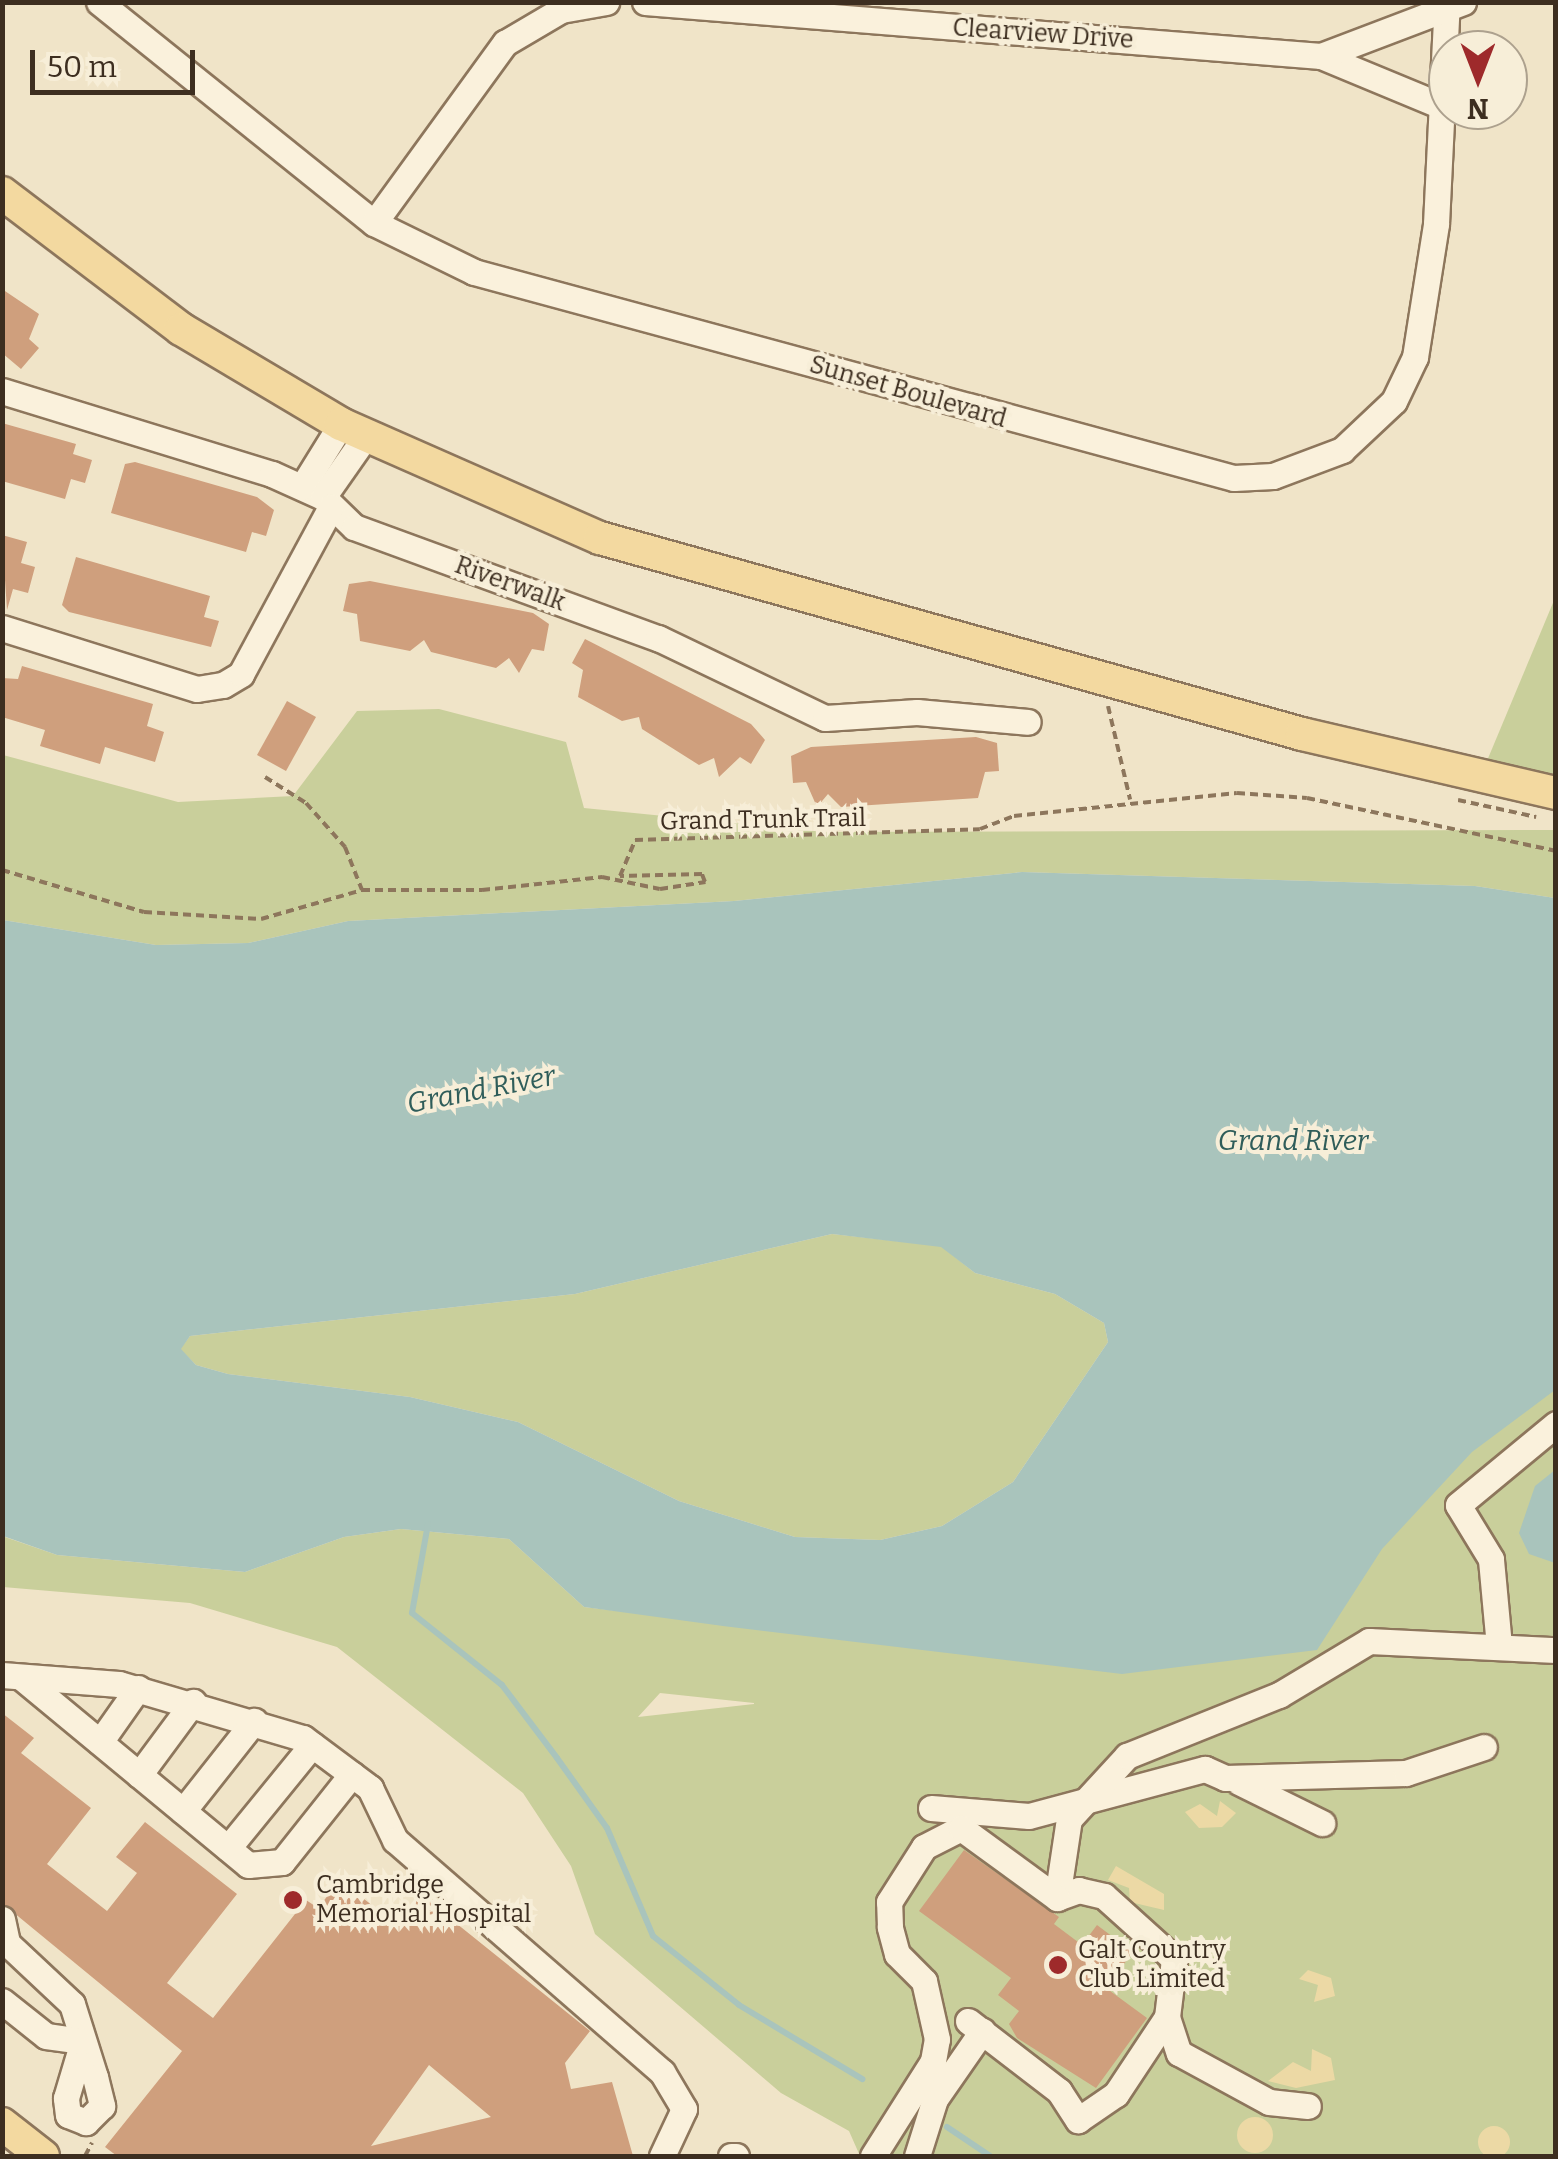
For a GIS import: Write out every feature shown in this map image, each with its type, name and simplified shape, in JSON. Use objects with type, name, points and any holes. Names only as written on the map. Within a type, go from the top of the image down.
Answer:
[{"type":"main road","points":[[2,193],[181,329],[353,430],[666,560],[1302,734],[1556,793]]},
{"type":"main road","points":[[2,2124],[43,2156]]},
{"type":"street","name":"Sunset Boulevard","points":[[98,2],[374,222],[474,272],[1191,471],[1273,476],[1367,432],[1415,357],[1426,318],[1440,130]]},
{"type":"street","points":[[374,222],[505,43],[561,10],[606,2]]},
{"type":"street","name":"Clearview Drive","points":[[645,2],[1321,56],[1428,100]]},
{"type":"street","name":"Clearview Drive","points":[[1321,56],[1455,9]]},
{"type":"street","name":"Riverwalk","points":[[2,391],[318,497],[354,527],[658,638],[825,718],[917,712],[1028,722]]},
{"type":"street","points":[[2,628],[197,688],[224,684],[241,674],[318,497],[353,430]]},
{"type":"street","points":[[1499,1646],[1491,1559],[1458,1505],[1556,1424]]},
{"type":"street","points":[[1057,1898],[1062,1839],[1086,1798],[1127,1756],[1279,1695],[1369,1642],[1556,1650]]},
{"type":"street","points":[[12,1676],[138,1688],[192,1702],[254,1721],[312,1745],[352,1774],[370,1788],[395,1840],[662,2072],[684,2109],[662,2156]]},
{"type":"street","points":[[12,1676],[100,1742],[248,1864],[282,1862],[352,1774]]},
{"type":"street","points":[[100,1742],[138,1688]]},
{"type":"street","points":[[140,1775],[192,1702]]},
{"type":"street","points":[[183,1810],[254,1721]]},
{"type":"street","points":[[228,1848],[312,1745]]},
{"type":"street","points":[[1225,1778],[1406,1774],[1484,1747]]},
{"type":"street","points":[[931,1808],[1029,1816],[1086,1798],[1205,1770],[1322,1822]]},
{"type":"street","points":[[873,2156],[937,2039],[924,1982],[897,1954],[890,1927],[889,1902],[924,1847],[961,1828],[1057,1898]]},
{"type":"street","points":[[1057,1898],[1078,1890],[1104,1896],[1166,1942],[1174,1958],[1167,2017],[1179,2052],[1269,2102],[1308,2106]]},
{"type":"street","points":[[2,1919],[7,1943],[72,2004],[83,2041],[46,2036],[2,2001]]},
{"type":"street","points":[[917,2156],[935,2099],[975,2026],[1060,2091],[1078,2120],[1116,2094],[1167,2017]]},
{"type":"path","points":[[1106,701],[1131,800]]},
{"type":"path","points":[[265,778],[306,803],[344,847],[362,890]]},
{"type":"path","name":"Grand Trunk Trail","points":[[2,870],[144,912],[261,919],[362,890],[482,890],[602,876],[616,886],[707,878],[620,876],[621,857],[635,840],[980,829],[1131,800],[1284,794],[1556,851]]},
{"type":"green space","points":[[1555,598],[1555,780],[1484,768]]},
{"type":"green space","points":[[439,709],[566,742],[584,808],[824,832],[1555,830],[1555,898],[1475,886],[1022,872],[734,901],[348,921],[248,943],[156,945],[3,920],[3,755],[178,802],[293,796],[357,711]]},
{"type":"green space","points":[[832,1234],[941,1246],[975,1273],[1055,1294],[1104,1323],[1108,1342],[1013,1482],[942,1526],[880,1540],[795,1537],[679,1501],[518,1422],[410,1397],[228,1374],[196,1365],[180,1349],[190,1336],[575,1294]]},
{"type":"green space","points":[[1555,1385],[1555,2156],[860,2156],[849,2131],[781,2093],[595,1934],[571,1866],[523,1793],[337,1647],[190,1603],[3,1587],[2,1536],[57,1555],[245,1572],[344,1537],[401,1529],[509,1539],[584,1607],[1133,1672]],"holes":[[[660,1693],[754,1704],[638,1717]]]},
{"type":"sand","points":[[1220,1801],[1236,1813],[1222,1827],[1199,1828],[1185,1812],[1200,1804],[1217,1816]]},
{"type":"sand","points":[[1116,1866],[1164,1894],[1164,1910],[1130,1902],[1129,1888],[1108,1880]]},
{"type":"sand","points":[[1308,1970],[1331,1978],[1335,1996],[1314,2002],[1318,1985],[1299,1979]]},
{"type":"sand","points":[[1312,2049],[1331,2058],[1335,2080],[1296,2088],[1268,2081],[1293,2062],[1311,2071]]},
{"type":"sand","points":[[1255,2117],[1268,2122],[1273,2135],[1268,2148],[1255,2153],[1242,2148],[1237,2135],[1242,2122]]},
{"type":"sand","points":[[1494,2126],[1505,2131],[1510,2142],[1505,2153],[1494,2158],[1483,2153],[1478,2142],[1483,2131]]},
{"type":"water","name":"Grand River","points":[[1022,872],[1475,886],[1555,898],[1555,1390],[1472,1452],[1382,1549],[1317,1650],[1122,1674],[584,1607],[509,1539],[401,1529],[344,1537],[245,1572],[57,1555],[3,1536],[3,920],[156,945],[248,943],[348,921],[734,901]],"holes":[[[832,1234],[941,1247],[975,1273],[1055,1294],[1104,1323],[1108,1342],[1013,1482],[942,1526],[880,1540],[795,1537],[679,1501],[518,1422],[410,1397],[228,1374],[196,1365],[181,1349],[190,1336],[575,1294]]]},
{"type":"water","points":[[1555,1470],[1555,1563],[1529,1554],[1519,1533],[1535,1486]]},
{"type":"building","points":[[2,289],[39,314],[29,339],[39,348],[21,369],[2,353]]},
{"type":"building","points":[[2,423],[76,444],[73,454],[92,460],[85,483],[71,479],[65,499],[2,481]]},
{"type":"building","points":[[135,462],[257,497],[274,510],[266,536],[252,532],[246,552],[111,513],[125,464]]},
{"type":"building","points":[[2,535],[27,542],[21,563],[35,567],[28,593],[13,589],[7,610]]},
{"type":"building","points":[[76,557],[210,596],[204,617],[219,621],[211,647],[69,612],[62,605]]},
{"type":"building","points":[[370,581],[533,613],[549,624],[544,651],[532,649],[519,673],[509,658],[496,668],[431,652],[424,640],[410,651],[360,641],[357,614],[343,611],[349,584]]},
{"type":"building","points":[[585,639],[751,724],[765,740],[751,764],[740,757],[719,777],[714,758],[699,765],[642,729],[639,717],[622,721],[578,697],[583,670],[572,663]]},
{"type":"building","points":[[22,666],[153,704],[147,726],[164,732],[155,762],[105,747],[100,764],[40,746],[45,730],[2,717],[2,678],[18,679]]},
{"type":"building","points":[[287,701],[316,717],[286,771],[257,755]]},
{"type":"building","points":[[976,737],[997,743],[999,771],[985,772],[978,798],[841,807],[828,794],[817,807],[806,782],[793,783],[791,756],[811,747]]},
{"type":"building","points":[[2,1713],[34,1738],[21,1753],[91,1808],[47,1864],[107,1911],[137,1873],[116,1857],[145,1822],[237,1894],[167,1983],[213,2018],[306,1900],[318,1908],[340,1880],[397,1925],[421,1895],[590,2031],[565,2063],[571,2089],[612,2082],[633,2156],[117,2156],[105,2147],[182,2051],[2,1903]],"holes":[[[429,2065],[491,2117],[371,2146]]]},
{"type":"building","name":"Galt Country Club Limited","points":[[964,1850],[1059,1917],[1054,1924],[1082,1945],[1097,1925],[1133,1952],[1106,1988],[1147,2018],[1096,2088],[1017,2038],[1009,2024],[1019,2011],[998,1995],[1011,1978],[919,1911]]},
{"type":"waterway","points":[[428,1524],[412,1613],[502,1685],[557,1758],[607,1828],[653,1936],[739,2005],[862,2079]]},
{"type":"waterway","points":[[947,2127],[990,2156]]},
{"type":"place","name":"Cambridge Memorial Hospital","points":[[293,1900]]},
{"type":"place","name":"Galt Country Club Limited","points":[[1058,1965]]}]
